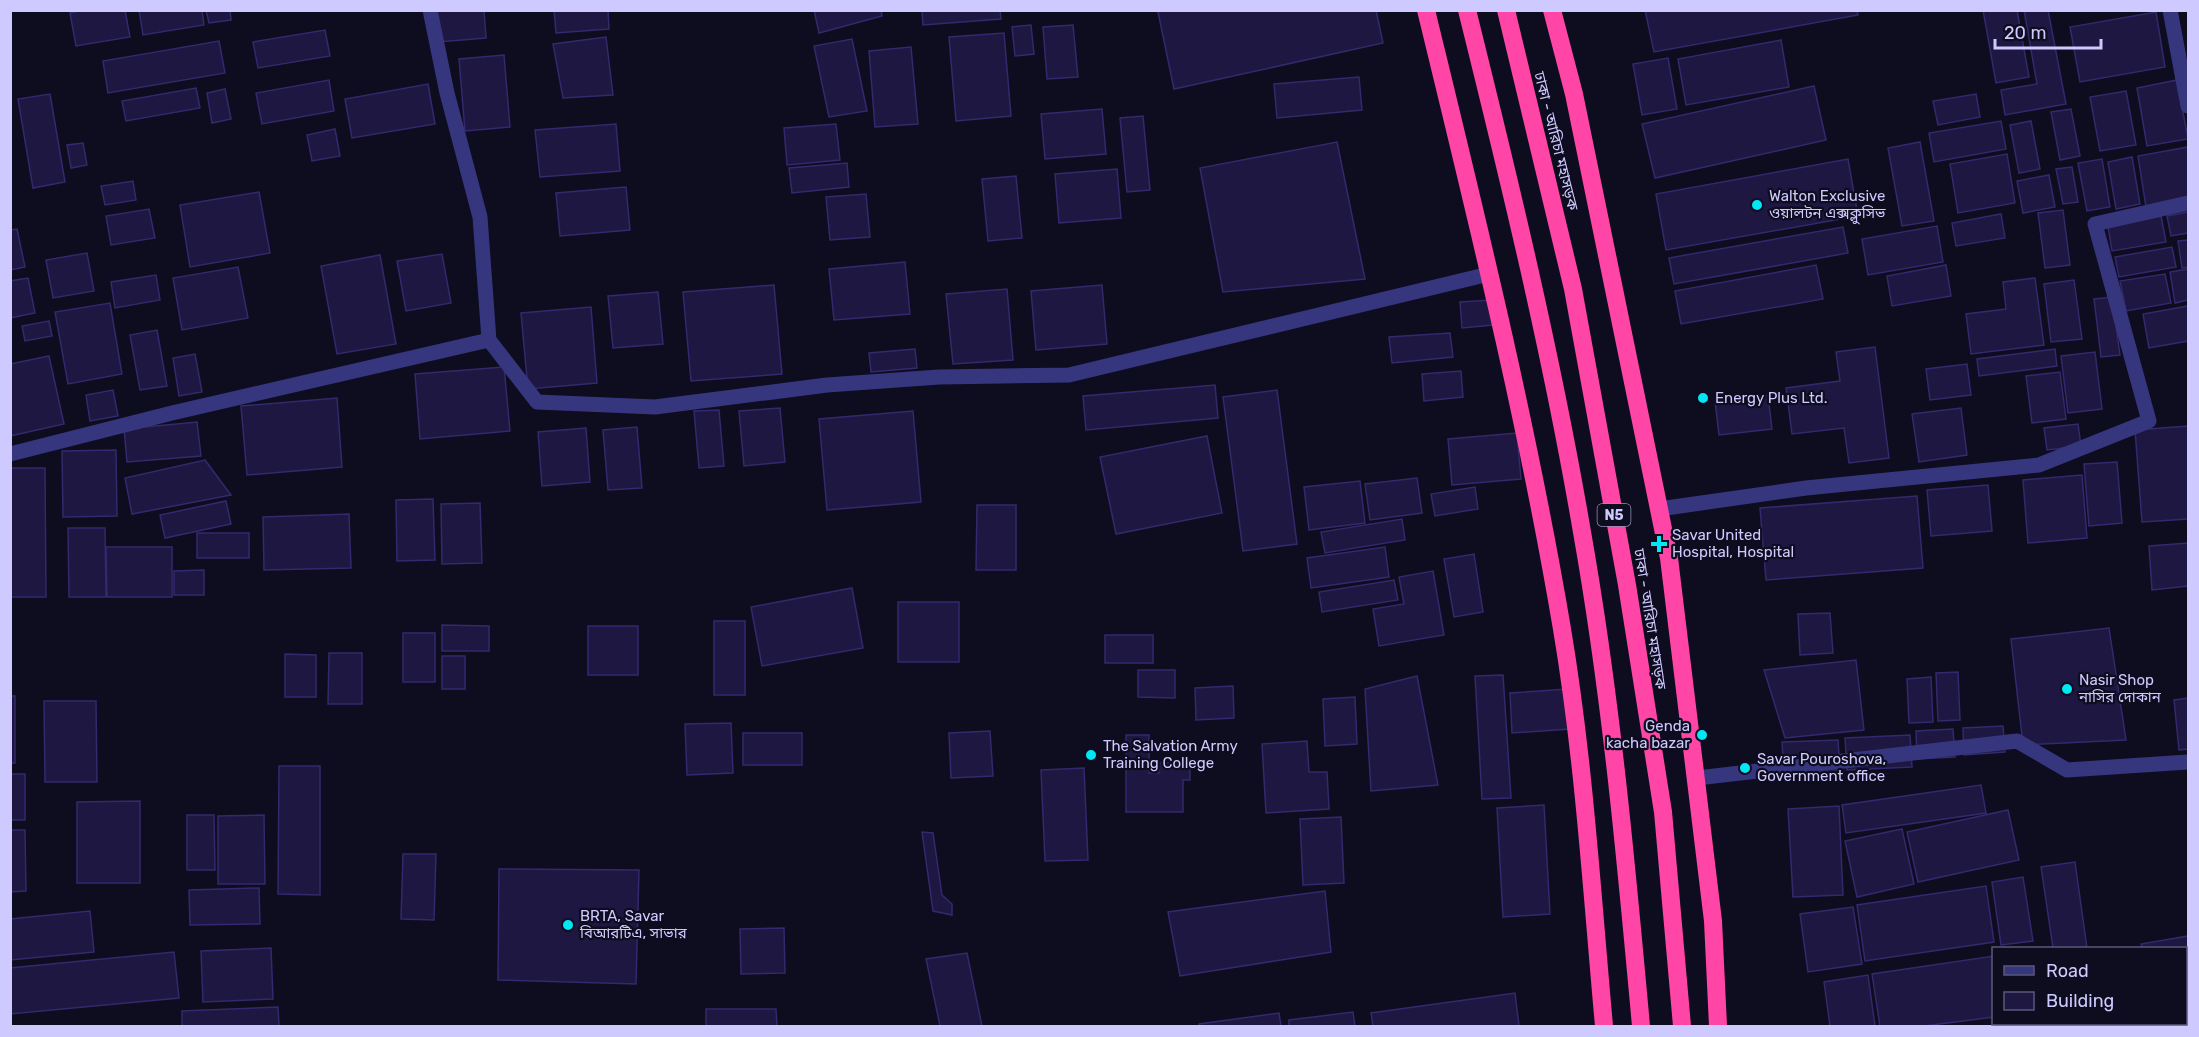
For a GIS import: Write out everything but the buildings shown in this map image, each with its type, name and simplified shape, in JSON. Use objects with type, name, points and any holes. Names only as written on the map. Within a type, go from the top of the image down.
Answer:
[{"type":"highway","points":[[1426,10],[1508,358],[1562,630],[1584,801],[1604,1026]]},
{"type":"highway","name":"N5","points":[[1467,10],[1530,264],[1582,533],[1617,777],[1641,1026]]},
{"type":"highway","name":"ঢাকা - আরিচা মহাসড়ক","points":[[1506,10],[1573,289],[1627,585],[1663,812],[1682,1026]]},
{"type":"highway","points":[[1552,10],[1574,94],[1669,558],[1713,921],[1718,1026]]},
{"type":"street","points":[[430,10],[447,93],[480,217],[489,340],[537,402],[655,407],[826,385],[939,377],[1069,375],[1489,274]]},
{"type":"street","points":[[2170,10],[2188,105]]},
{"type":"street","points":[[1659,509],[1806,488],[2039,465],[2149,421],[2095,224],[2188,203]]},
{"type":"street","points":[[10,454],[172,412],[489,340]]},
{"type":"street","points":[[1697,778],[2017,741],[2067,770],[2188,762]]},
{"type":"place","name":"Walton Exclusive ওয়ালটন এক্সক্লুসিভ","points":[[1757,205]]},
{"type":"place","name":"Energy Plus Ltd.","points":[[1703,398]]},
{"type":"place","name":"Savar United Hospital, Hospital","points":[[1659,544]]},
{"type":"place","name":"Nasir Shop নাসির দোকান","points":[[2067,689]]},
{"type":"place","name":"Genda kacha bazar","points":[[1702,735]]},
{"type":"place","name":"The Salvation Army Training College","points":[[1091,755]]},
{"type":"place","name":"Savar Pouroshova, Government office","points":[[1745,768]]},
{"type":"place","name":"BRTA, Savar বিআরটিএ, সাভার","points":[[568,925]]}]
